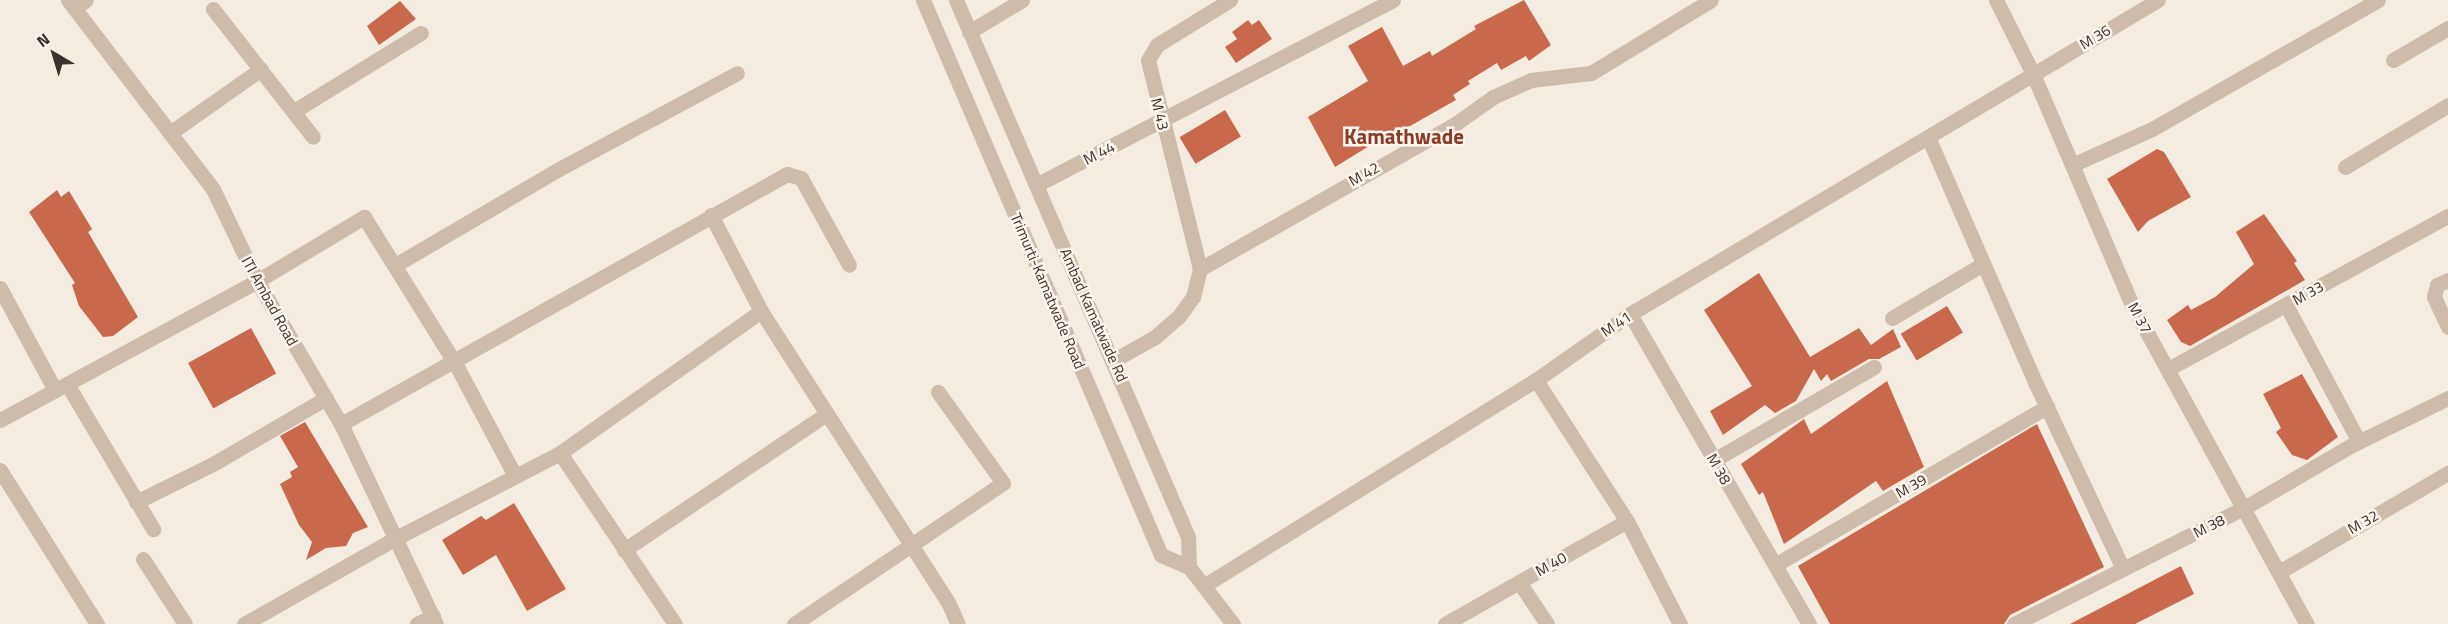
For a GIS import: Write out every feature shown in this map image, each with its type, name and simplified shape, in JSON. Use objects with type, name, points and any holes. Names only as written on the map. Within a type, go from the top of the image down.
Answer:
[{"type":"street","name":"Trimurti-Kamatwade Road","points":[[923,0],[1161,555],[1189,567]]},
{"type":"street","name":"Ambad Kamatwade Rd","points":[[956,0],[1114,360],[1188,537],[1189,567]]},
{"type":"street","points":[[969,32],[1022,0]]},
{"type":"street","name":"M 43","points":[[1200,269],[1162,121],[1150,52],[1230,0]]},
{"type":"street","name":"M 44","points":[[1036,185],[1393,0]]},
{"type":"street","name":"M 42","points":[[1200,269],[1455,124],[1493,97],[1531,80],[1591,73],[1711,0]]},
{"type":"street","name":"M 37","points":[[1996,0],[2033,74],[2132,304],[2307,624]]},
{"type":"street","name":"M 36","points":[[2033,74],[2158,0]]},
{"type":"street","points":[[2072,165],[2152,129],[2378,0]]},
{"type":"street","name":"ITI Ambad Road","points":[[76,2],[213,189],[257,281],[341,424],[398,537],[435,620]]},
{"type":"street","points":[[213,9],[314,137]]},
{"type":"street","points":[[2393,60],[2448,28]]},
{"type":"street","points":[[294,111],[421,33]]},
{"type":"street","points":[[170,133],[261,69]]},
{"type":"street","points":[[397,264],[559,169],[737,73]]},
{"type":"street","name":"M 41","points":[[1205,585],[1536,380],[1630,314],[2033,74]]},
{"type":"street","points":[[2344,166],[2448,105]]},
{"type":"street","points":[[1928,137],[2047,407],[2123,569]]},
{"type":"street","points":[[341,424],[455,363],[711,215],[787,174],[796,175],[849,265]]},
{"type":"street","points":[[711,215],[761,311],[825,416],[911,545],[958,624]]},
{"type":"street","name":"M 33","points":[[2168,369],[2448,216]]},
{"type":"street","points":[[0,420],[257,281],[364,217],[397,264],[455,363],[515,476]]},
{"type":"street","points":[[1892,318],[1983,264]]},
{"type":"street","points":[[1114,360],[1155,337],[1179,316],[1193,297],[1200,269]]},
{"type":"street","points":[[2448,280],[2437,285],[2434,297],[2448,327]]},
{"type":"street","points":[[0,288],[153,529]]},
{"type":"street","points":[[2286,305],[2360,441]]},
{"type":"street","points":[[244,624],[398,537],[560,453],[761,311]]},
{"type":"street","name":"M 38","points":[[1630,314],[1809,624]]},
{"type":"street","points":[[1714,460],[1874,367]]},
{"type":"street","points":[[1536,380],[1627,521],[1680,624]]},
{"type":"street","points":[[794,624],[1003,483],[938,392]]},
{"type":"street","points":[[136,502],[213,464],[326,398]]},
{"type":"street","name":"M 38","points":[[2014,624],[2244,508],[2360,441],[2448,398]]},
{"type":"street","name":"M 39","points":[[1775,565],[2047,407]]},
{"type":"street","points":[[624,550],[825,416]]},
{"type":"street","points":[[560,453],[675,624]]},
{"type":"street","points":[[0,470],[96,624]]},
{"type":"street","name":"M 32","points":[[2279,572],[2448,473]]},
{"type":"street","name":"M 40","points":[[1547,624],[1519,582],[1627,521]]},
{"type":"street","points":[[143,559],[185,624]]},
{"type":"street","points":[[1189,567],[1233,624]]},
{"type":"street","points":[[1445,624],[1519,582]]},
{"type":"street","points":[[417,624],[435,620]]},
{"type":"building","points":[[1524,0],[1551,45],[1529,61],[1526,56],[1501,70],[1497,63],[1468,81],[1470,84],[1453,95],[1456,100],[1403,130],[1400,127],[1335,167],[1308,117],[1368,81],[1348,46],[1382,27],[1403,66],[1430,51],[1432,56],[1476,29],[1474,26]]},
{"type":"building","points":[[400,1],[416,19],[379,45],[367,26]]},
{"type":"building","points":[[1248,20],[1252,25],[1259,20],[1272,39],[1236,63],[1225,47],[1237,39],[1232,32]]},
{"type":"building","points":[[1225,110],[1241,137],[1196,164],[1180,137]]},
{"type":"building","points":[[2157,149],[2164,152],[2191,197],[2148,221],[2138,232],[2107,179]]},
{"type":"building","points":[[57,190],[61,197],[69,191],[92,229],[88,232],[138,317],[113,336],[103,337],[79,306],[72,285],[75,283],[29,212]]},
{"type":"building","points":[[2264,214],[2297,261],[2294,263],[2305,280],[2190,346],[2181,342],[2167,320],[2188,305],[2191,310],[2215,297],[2254,264],[2236,232]]},
{"type":"building","points":[[1759,273],[1810,357],[1859,328],[1871,345],[1893,329],[1901,347],[1879,359],[1869,359],[1831,381],[1827,374],[1821,381],[1814,369],[1796,401],[1775,413],[1765,405],[1723,435],[1710,411],[1752,386],[1704,310]]},
{"type":"building","points":[[1947,306],[1963,333],[1917,360],[1901,334]]},
{"type":"building","points":[[251,328],[276,373],[213,408],[188,363]]},
{"type":"building","points":[[2302,374],[2338,437],[2307,460],[2292,455],[2276,432],[2281,428],[2263,394]]},
{"type":"building","points":[[1887,381],[1924,467],[1883,491],[1876,481],[1784,544],[1763,492],[1759,495],[1741,464],[1804,419],[1811,434]]},
{"type":"building","points":[[305,422],[368,527],[353,533],[346,546],[326,548],[306,560],[312,542],[299,525],[280,484],[292,477],[290,472],[298,467],[280,436]]},
{"type":"building","points":[[2037,424],[2104,567],[2010,615],[2004,624],[1830,624],[1798,566]]},
{"type":"building","points":[[514,503],[566,589],[527,611],[496,555],[463,575],[442,540],[481,516],[486,520]]},
{"type":"building","points":[[2181,566],[2194,594],[2135,624],[2070,624]]},
{"type":"district","name":"Kamathwade","points":[[1404,136]]}]
